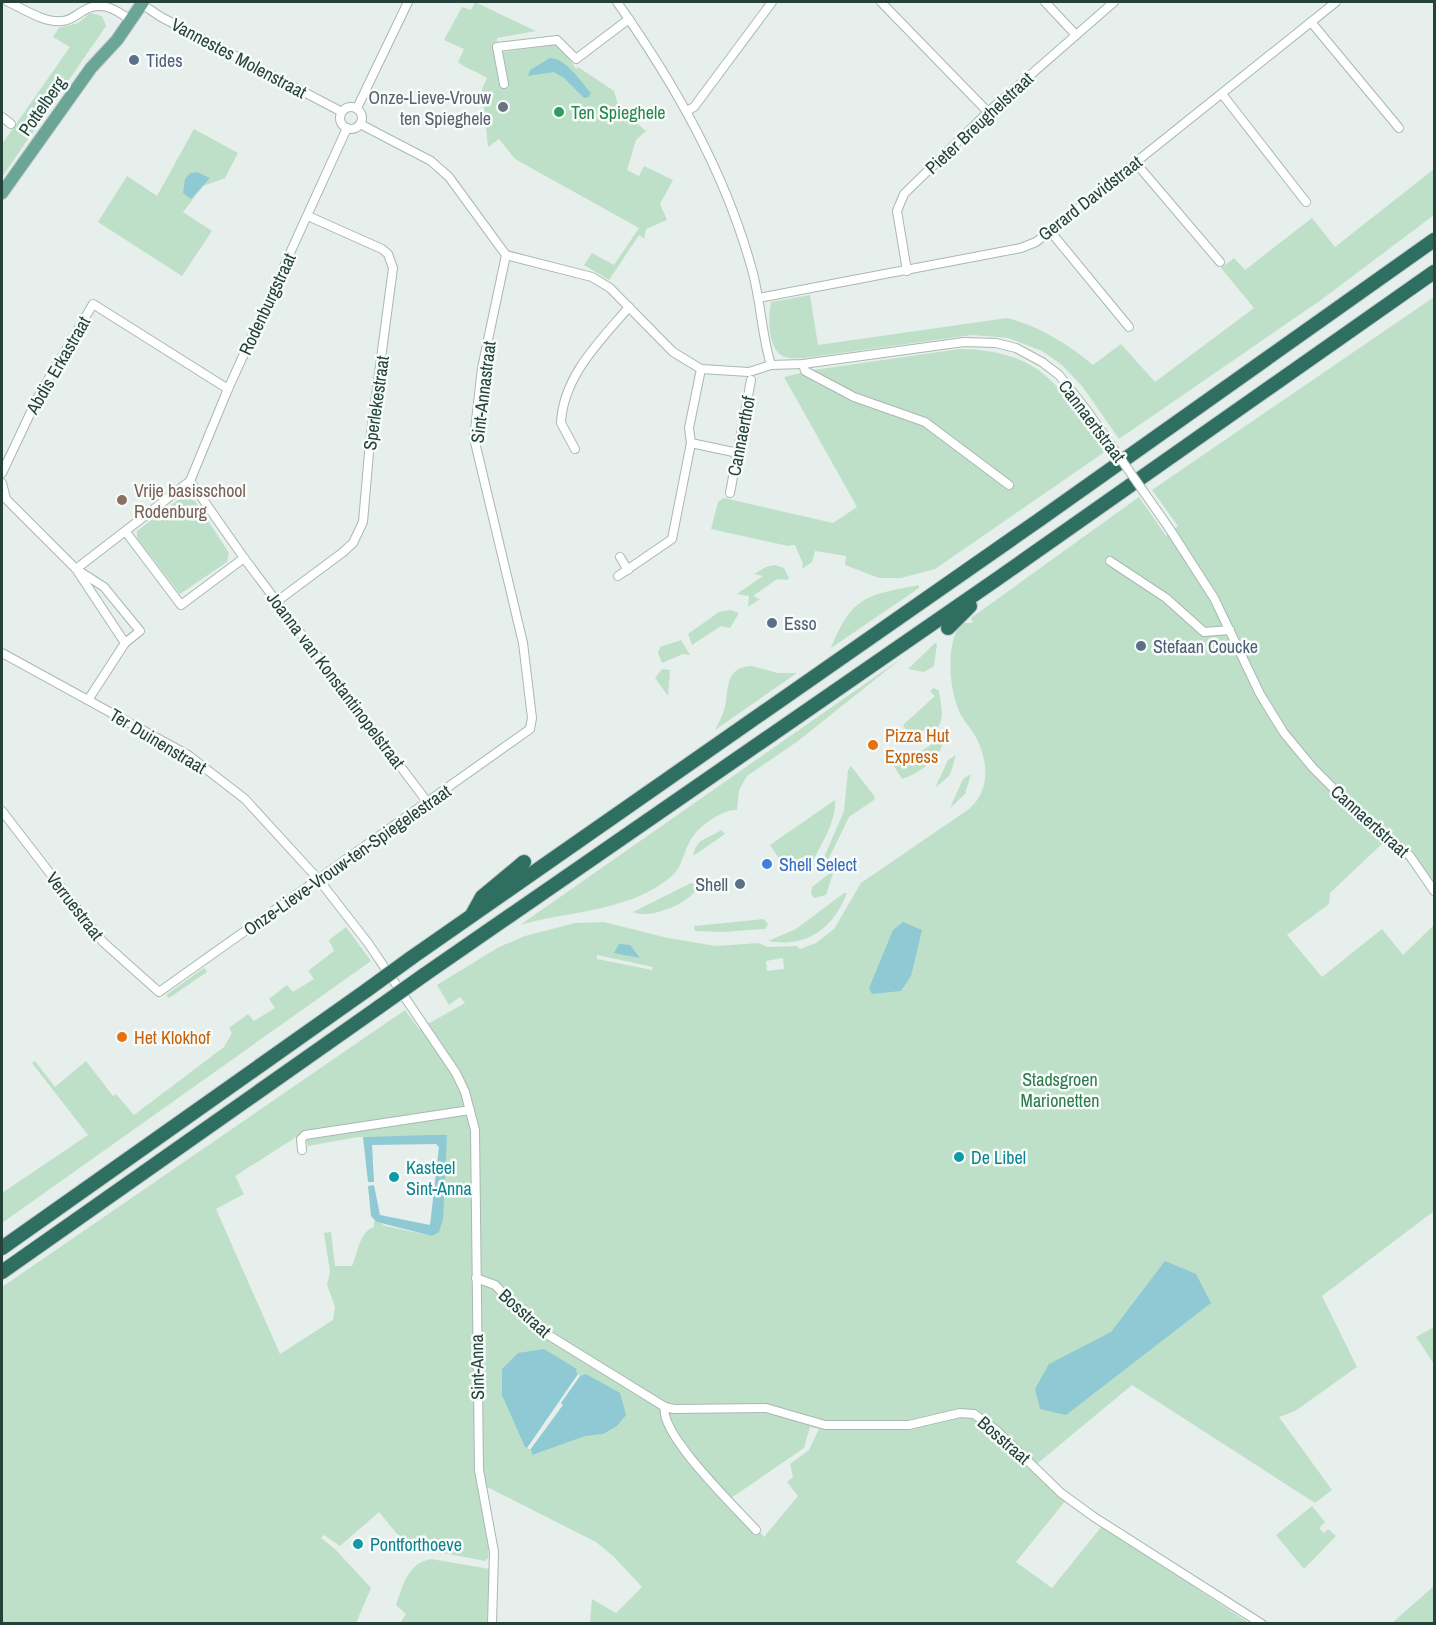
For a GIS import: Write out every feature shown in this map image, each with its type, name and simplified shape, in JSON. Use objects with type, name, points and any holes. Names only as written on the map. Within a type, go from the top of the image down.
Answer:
[{"type":"highway","points":[[2,1248],[1434,240]]},
{"type":"highway","points":[[2,1272],[424,975],[997,579],[1434,272]]},
{"type":"highway","points":[[974,555],[1039,520]]},
{"type":"highway","points":[[948,628],[997,579]]},
{"type":"highway","points":[[471,916],[482,897],[524,862]]},
{"type":"highway","points":[[465,947],[486,946]]},
{"type":"main road","name":"Pottelberg","points":[[2,193],[139,2]]},
{"type":"street","points":[[8,2],[53,21],[65,21],[93,6],[111,7],[127,17]]},
{"type":"street","name":"Vannestes Molenstraat","points":[[139,2],[160,17],[342,112]]},
{"type":"street","points":[[357,108],[408,2]]},
{"type":"street","points":[[617,2],[662,67],[716,170],[740,232],[759,298],[771,365]]},
{"type":"street","points":[[687,111],[694,107],[771,2]]},
{"type":"street","points":[[881,2],[988,112]]},
{"type":"street","points":[[1045,2],[1076,35]]},
{"type":"street","name":"Pieter Breughelstraat","points":[[907,271],[897,211],[904,194],[988,112],[1114,2]]},
{"type":"street","name":"Gerard Davidstraat","points":[[759,298],[1021,248],[1050,231],[1336,2]]},
{"type":"street","points":[[504,84],[497,46],[557,40],[576,59],[629,20]]},
{"type":"street","points":[[1311,22],[1399,128]]},
{"type":"street","points":[[1222,94],[1306,202]]},
{"type":"street","points":[[350,107],[357,108],[362,116],[360,124],[355,128],[346,128],[340,119],[342,112],[350,107]]},
{"type":"street","points":[[2,117],[11,124]]},
{"type":"street","points":[[360,124],[431,161],[448,177],[506,255]]},
{"type":"street","name":"Rodenburgstraat","points":[[190,481],[228,389],[346,128]]},
{"type":"street","points":[[1135,162],[1220,262]]},
{"type":"street","name":"Sperlekestraat","points":[[276,602],[353,543],[363,522],[370,441],[392,281],[393,268],[388,254],[382,249],[308,216]]},
{"type":"street","points":[[1050,231],[1129,327]]},
{"type":"street","name":"Cannaertstraat","points":[[506,255],[592,277],[610,288],[673,352],[701,369],[749,372],[771,365],[803,364],[964,342],[996,343],[1016,348],[1042,362],[1059,375],[1088,412],[1199,572],[1264,702],[1284,733],[1338,793],[1410,856],[1434,891]]},
{"type":"street","name":"Sint-Annastraat","points":[[506,255],[482,368],[474,438],[523,644],[532,724]]},
{"type":"street","name":"Abdis Erkastraat","points":[[2,473],[38,397],[93,304],[228,389]]},
{"type":"street","points":[[575,449],[561,423],[575,376],[584,361],[629,307]]},
{"type":"street","points":[[803,364],[805,371],[854,397],[925,422],[939,430],[1010,485]]},
{"type":"street","points":[[618,576],[672,539],[692,443],[689,428],[701,369]]},
{"type":"street","name":"Cannaerthof","points":[[730,493],[751,380]]},
{"type":"street","points":[[692,443],[738,453]]},
{"type":"street","points":[[76,569],[190,481]]},
{"type":"street","name":"Joanna van Konstantinopelstraat","points":[[190,481],[276,602],[428,803]]},
{"type":"street","points":[[2,483],[6,499],[76,569],[125,643]]},
{"type":"street","points":[[126,532],[181,604],[244,558]]},
{"type":"street","points":[[620,557],[628,570]]},
{"type":"street","points":[[1110,561],[1166,598],[1204,632],[1216,633],[1230,630]]},
{"type":"street","points":[[76,569],[104,587],[140,631],[125,643],[88,700]]},
{"type":"street","name":"Ter Duinenstraat","points":[[2,653],[188,755],[219,777],[273,828],[319,880]]},
{"type":"street","name":"Onze-Lieve-Vrouw-ten-Spiegelestraat","points":[[159,992],[526,735],[532,724]]},
{"type":"street","name":"Verruestraat","points":[[2,811],[103,942],[159,992]]},
{"type":"street","name":"Sint-Anna","points":[[319,880],[424,1023],[456,1073],[470,1110],[476,1145],[479,1470],[494,1552],[492,1623]]},
{"type":"street","points":[[302,1150],[302,1139],[305,1135],[470,1110]]},
{"type":"street","name":"Bosstraat","points":[[476,1278],[495,1285],[537,1328],[665,1407],[686,1411],[766,1408],[825,1425],[909,1425],[960,1413],[974,1414],[996,1430],[1062,1492],[1094,1516],[1262,1623]]},
{"type":"street","points":[[665,1407],[665,1418],[682,1447],[756,1530]]},
{"type":"green space","name":"Ten Spieghele","points":[[475,2],[536,31],[497,38],[496,53],[555,45],[566,54],[576,69],[578,67],[614,91],[619,108],[646,131],[636,140],[627,170],[639,176],[644,166],[673,180],[660,204],[667,220],[646,229],[644,239],[639,235],[609,280],[584,265],[592,253],[614,265],[639,228],[515,159],[499,139],[488,147],[482,89],[487,78],[458,62],[464,49],[444,40],[462,7],[471,10]]},
{"type":"green space","points":[[90,13],[102,16],[106,26],[2,177],[2,144],[70,47],[53,37],[59,28],[78,23]]},
{"type":"green space","points":[[194,129],[238,153],[225,178],[203,186],[183,212],[212,231],[182,276],[98,222],[127,176],[157,196]]},
{"type":"green space","points":[[1434,169],[1434,215],[1321,300],[1119,439],[1082,386],[1062,365],[1042,351],[1008,338],[972,335],[805,358],[785,357],[779,353],[772,341],[769,324],[771,302],[810,295],[818,345],[1007,318],[1019,321],[1053,337],[1093,365],[1121,344],[1155,382],[1254,308],[1221,268],[1234,258],[1245,270],[1312,218],[1335,247]]},
{"type":"green space","name":"Stadsgroen Marionetten","points":[[1434,297],[1434,899],[1413,867],[1384,842],[1330,893],[1329,904],[1287,935],[1322,977],[1382,929],[1403,955],[1434,925],[1434,1211],[1322,1296],[1357,1367],[1295,1411],[1279,1417],[1332,1490],[1315,1503],[1132,1385],[1038,1463],[1034,1471],[1066,1500],[1016,1562],[1052,1588],[1102,1526],[1249,1623],[590,1623],[592,1599],[616,1613],[642,1587],[613,1556],[596,1542],[487,1487],[479,1497],[489,1540],[488,1558],[485,1561],[407,1546],[379,1512],[340,1546],[324,1535],[321,1538],[336,1550],[371,1588],[356,1623],[2,1623],[2,1287],[405,1010],[419,1029],[465,1003],[460,997],[449,1005],[437,985],[499,947],[525,936],[575,923],[604,922],[668,938],[716,946],[759,943],[767,947],[797,946],[800,949],[816,943],[834,929],[861,883],[969,809],[981,792],[985,763],[979,743],[959,711],[951,678],[953,641],[962,623],[973,623],[971,618],[1139,497],[1166,536],[1178,526],[1152,490]],"holes":[[[597,955],[653,967],[652,970],[597,959]],[[783,958],[784,969],[767,971],[766,961]],[[304,1132],[308,1146],[358,1137],[447,1136],[432,1236],[386,1226],[374,1220],[374,1227],[362,1238],[352,1266],[335,1266],[331,1232],[324,1233],[330,1272],[327,1285],[335,1307],[333,1320],[280,1354],[216,1209],[244,1194],[235,1176]],[[810,1427],[819,1429],[809,1450],[790,1464],[793,1477],[787,1482],[798,1496],[764,1537],[731,1498],[804,1448]]]},
{"type":"green space","points":[[960,349],[988,351],[1031,365],[1062,392],[1106,451],[935,569],[901,578],[879,578],[845,565],[846,556],[815,551],[812,562],[802,569],[803,564],[795,545],[788,546],[711,529],[718,502],[724,498],[833,523],[857,507],[784,377],[813,370]]},
{"type":"green space","points":[[188,498],[195,501],[229,553],[227,562],[180,594],[137,538],[137,531],[178,500]]},
{"type":"green space","points":[[775,565],[784,568],[789,578],[787,580],[777,579],[753,596],[760,599],[748,607],[749,596],[737,594],[763,576],[754,574]]},
{"type":"green space","points":[[919,585],[919,588],[831,648],[846,618],[863,601],[886,592]]},
{"type":"green space","points":[[731,610],[739,613],[730,628],[721,626],[692,645],[688,634],[719,612]]},
{"type":"green space","points":[[681,640],[690,655],[683,654],[662,663],[658,653],[660,647]]},
{"type":"green space","points":[[935,643],[937,644],[934,666],[924,672],[908,669]]},
{"type":"green space","points":[[902,658],[798,741],[747,776],[739,790],[737,810],[716,816],[703,826],[692,838],[680,865],[672,876],[656,888],[619,903],[520,925]]},
{"type":"green space","points":[[751,666],[778,673],[797,673],[715,730],[724,710],[732,675],[737,670]]},
{"type":"green space","points":[[662,669],[670,670],[668,696],[655,678]]},
{"type":"green space","points":[[934,688],[939,691],[942,714],[940,724],[932,733],[928,727],[907,742],[902,735],[907,732],[903,725],[935,696],[930,691]]},
{"type":"green space","points":[[944,736],[936,757],[916,773],[902,779],[894,766],[899,766]]},
{"type":"green space","points":[[956,755],[950,775],[935,788],[948,760]]},
{"type":"green space","points":[[851,766],[875,797],[849,817],[825,866],[819,869],[844,811],[848,770]]},
{"type":"green space","points":[[971,774],[965,794],[950,808],[963,779]]},
{"type":"green space","points":[[835,800],[831,825],[811,865],[802,857],[790,865],[785,857],[780,860],[770,845]]},
{"type":"green space","points":[[721,830],[725,834],[693,856],[700,842]]},
{"type":"green space","points":[[834,870],[826,895],[814,898],[811,894],[812,887]]},
{"type":"green space","points":[[691,883],[698,886],[688,898],[679,904],[649,914],[633,912]]},
{"type":"green space","points":[[847,893],[834,916],[817,933],[795,941],[768,941],[796,929]]},
{"type":"green space","points":[[764,919],[768,924],[765,929],[695,931],[694,926]]},
{"type":"green space","points":[[346,927],[371,961],[2,1223],[2,1193],[88,1135],[32,1063],[35,1061],[55,1087],[86,1061],[113,1096],[116,1094],[134,1115],[224,1047],[232,1033],[229,1028],[248,1014],[254,1021],[275,1008],[269,999],[287,985],[293,992],[314,979],[308,971],[334,951],[329,940]]},
{"type":"green space","points":[[204,968],[207,972],[169,998],[166,995]]},
{"type":"green space","points":[[1434,1327],[1434,1364],[1416,1337]]},
{"type":"green space","points":[[1312,1506],[1325,1522],[1319,1528],[1324,1533],[1328,1529],[1336,1536],[1304,1569],[1276,1535]]},
{"type":"green space","points":[[431,1559],[490,1569],[487,1623],[400,1623],[406,1614],[396,1605],[404,1583],[417,1565]]},
{"type":"green space","points":[[1434,1586],[1434,1623],[1392,1623]]},
{"type":"water","points":[[550,58],[562,62],[573,71],[591,93],[589,97],[584,98],[564,78],[554,72],[528,76],[530,70]]},
{"type":"water","points":[[197,172],[210,178],[191,199],[183,193],[185,179],[190,173]]},
{"type":"water","points":[[903,922],[922,930],[911,976],[901,991],[872,994],[869,988],[893,930]]},
{"type":"water","points":[[619,944],[630,945],[640,958],[614,953]]},
{"type":"water","points":[[447,1135],[443,1219],[439,1232],[432,1236],[377,1222],[371,1216],[368,1186],[374,1185],[380,1215],[430,1225],[439,1147],[436,1144],[372,1145],[374,1182],[368,1182],[363,1137]]},
{"type":"water","points":[[1165,1261],[1196,1274],[1211,1303],[1066,1415],[1040,1409],[1035,1389],[1049,1364],[1111,1332]]},
{"type":"water","points":[[544,1349],[577,1369],[576,1372],[580,1376],[586,1374],[620,1393],[626,1415],[617,1426],[603,1434],[585,1436],[532,1455],[532,1451],[525,1447],[502,1395],[502,1369],[518,1353]]},
{"type":"pier","points":[[578,1374],[580,1376],[561,1403],[563,1405],[530,1450],[527,1448]]},
{"type":"place","name":"Tides","points":[[134,60]]},
{"type":"place","name":"Onze-Lieve-Vrouw ten Spieghele","points":[[503,107]]},
{"type":"place","name":"Ten Spieghele","points":[[559,112]]},
{"type":"place","name":"Vrije basisschool Rodenburg","points":[[122,500]]},
{"type":"place","name":"Esso","points":[[772,623]]},
{"type":"place","name":"Stefaan Coucke","points":[[1141,646]]},
{"type":"place","name":"Pizza Hut Express","points":[[873,745]]},
{"type":"place","name":"Shell Select","points":[[767,864]]},
{"type":"place","name":"Shell","points":[[740,884]]},
{"type":"place","name":"Het Klokhof","points":[[122,1037]]},
{"type":"place","name":"De Libel","points":[[959,1157]]},
{"type":"place","name":"Kasteel Sint-Anna","points":[[394,1177]]},
{"type":"place","name":"Pontforthoeve","points":[[358,1544]]}]
